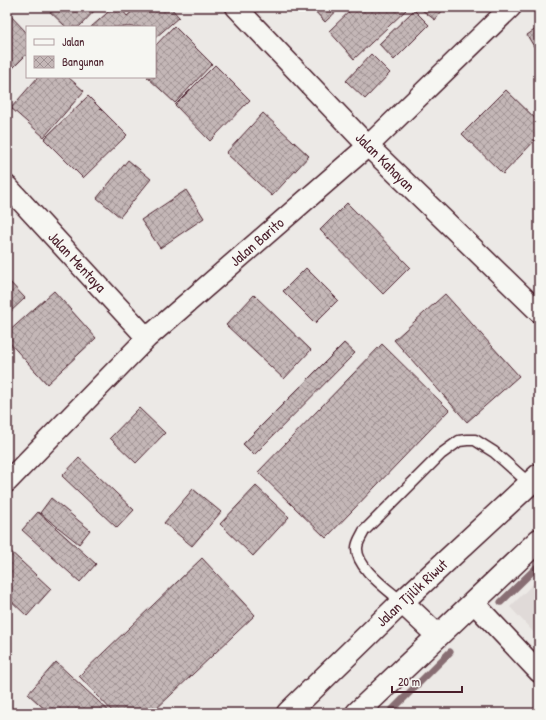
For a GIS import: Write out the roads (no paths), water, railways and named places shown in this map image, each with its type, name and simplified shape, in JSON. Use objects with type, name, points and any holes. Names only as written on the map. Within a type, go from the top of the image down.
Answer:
[{"type":"highway","name":"Jalan Tjilik Riwut","points":[[288,713],[402,602],[534,480]]},
{"type":"highway","points":[[357,713],[539,540]]},
{"type":"highway","points":[[402,602],[437,636]]},
{"type":"street","name":"Jalan Kahayan","points":[[236,7],[368,146],[539,312]]},
{"type":"street","name":"Jalan Barito","points":[[7,482],[147,338],[368,146],[511,7]]},
{"type":"street","name":"Jalan Mentaya","points":[[7,186],[147,338]]},
{"type":"street","points":[[473,602],[539,672]]},
{"type":"lane","points":[[402,602],[366,570],[359,558],[357,549],[359,540],[364,531],[441,454],[459,441],[475,440],[534,480]]},
{"type":"waterway","points":[[501,602],[539,565]]},
{"type":"waterway","points":[[389,713],[450,652]]}]
